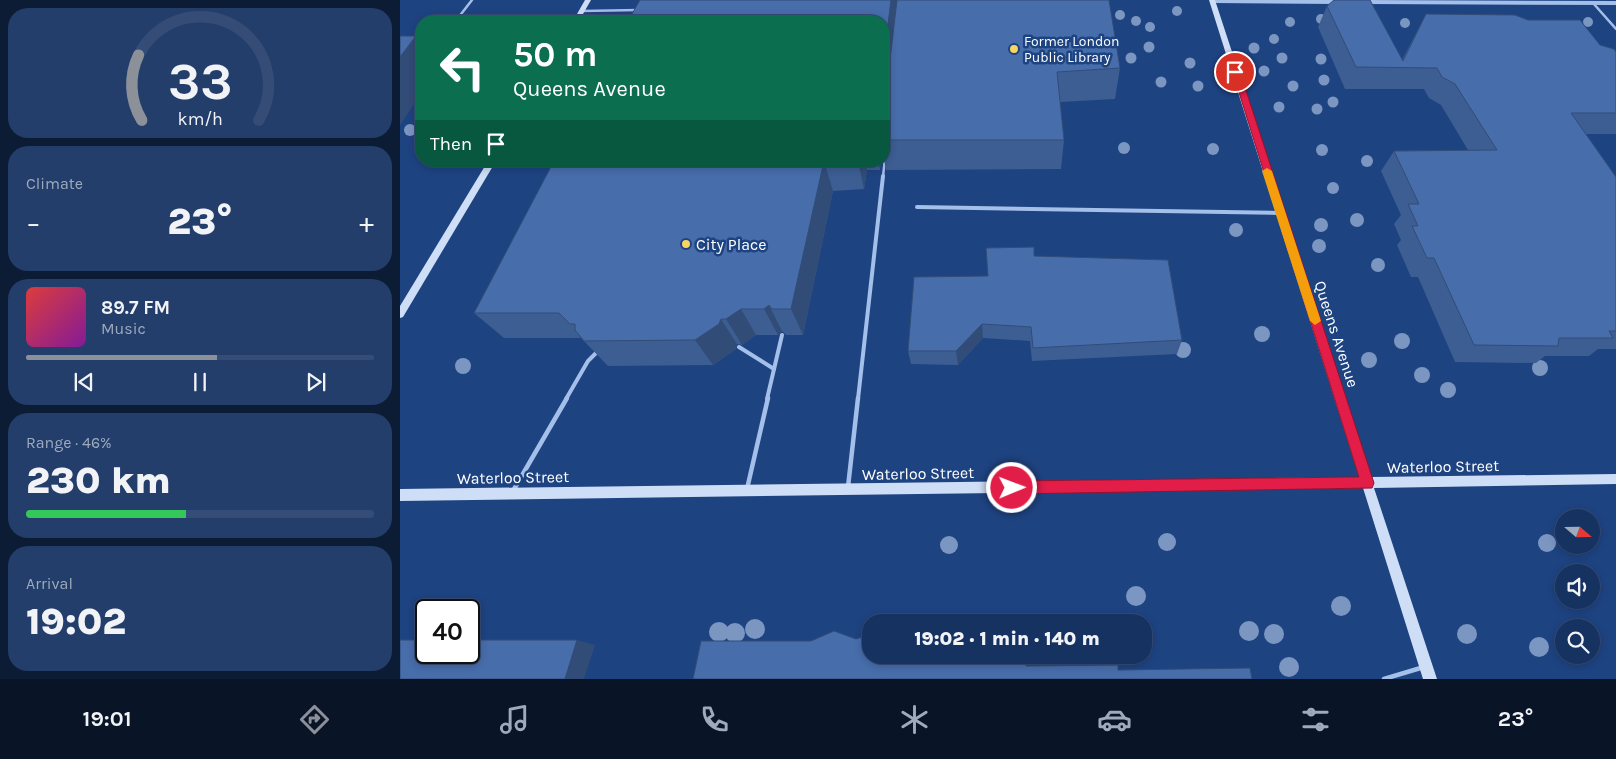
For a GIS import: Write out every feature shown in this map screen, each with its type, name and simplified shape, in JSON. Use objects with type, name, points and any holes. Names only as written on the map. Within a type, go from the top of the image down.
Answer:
[{"type":"main road","points":[[580,15],[588,0]]},
{"type":"main road","name":"Queens Avenue","points":[[1212,1],[1428,673]]},
{"type":"main road","points":[[400,314],[488,167]]},
{"type":"main road","name":"Waterloo Street","points":[[400,495],[1616,479]]},
{"type":"street","points":[[1212,1],[1340,2]]},
{"type":"street","points":[[1359,2],[1616,3]]},
{"type":"lane","points":[[460,15],[472,0]]},
{"type":"lane","points":[[1593,3],[1616,29]]},
{"type":"lane","points":[[582,11],[648,10]]},
{"type":"lane","points":[[847,490],[884,167]]},
{"type":"lane","points":[[917,207],[1280,213]]},
{"type":"lane","points":[[746,491],[782,335]]},
{"type":"lane","points":[[738,347],[774,369]]},
{"type":"lane","points":[[512,494],[588,361],[597,352]]},
{"type":"lane","points":[[1384,679],[1428,673]]},
{"type":"building","points":[[640,0],[891,0],[889,15],[631,15]]},
{"type":"building","name":"Former London Public Library","points":[[897,0],[1109,0],[1120,68],[1057,72],[1064,140],[890,140],[890,59]]},
{"type":"building","points":[[1334,0],[1370,0],[1403,61],[1426,14],[1515,15],[1528,20],[1580,20],[1600,45],[1614,49],[1616,52],[1616,113],[1571,113],[1616,177],[1616,331],[1609,331],[1613,338],[1559,338],[1558,346],[1474,345],[1434,258],[1427,258],[1412,226],[1418,226],[1408,204],[1419,204],[1394,151],[1497,150],[1455,84],[1442,77],[1437,68],[1356,67],[1327,6]]},
{"type":"building","points":[[400,36],[415,36],[415,37],[400,57]]},
{"type":"building","name":"City Place","points":[[551,167],[823,167],[791,309],[772,309],[769,305],[764,309],[741,309],[726,319],[721,319],[719,324],[695,340],[584,341],[575,330],[575,324],[570,324],[559,313],[474,313]]},
{"type":"building","points":[[1034,247],[1034,256],[1168,260],[1182,340],[1033,348],[1031,327],[982,324],[956,351],[908,351],[914,277],[988,276],[986,248]]},
{"type":"building","points":[[834,631],[856,639],[862,637],[862,664],[1118,665],[1118,670],[1250,668],[1252,679],[693,679],[701,641],[811,641]]},
{"type":"building","points":[[400,640],[415,640],[415,664],[480,664],[480,640],[577,640],[565,679],[400,679]]},
{"type":"slow traffic","points":[[1267,171],[1315,321]]},
{"type":"place","name":"Former London Public Library","points":[[1014,49]]},
{"type":"place","name":"City Place","points":[[686,244]]},
{"type":"route","points":[[1012,488],[1367,483],[1235,72]]}]
